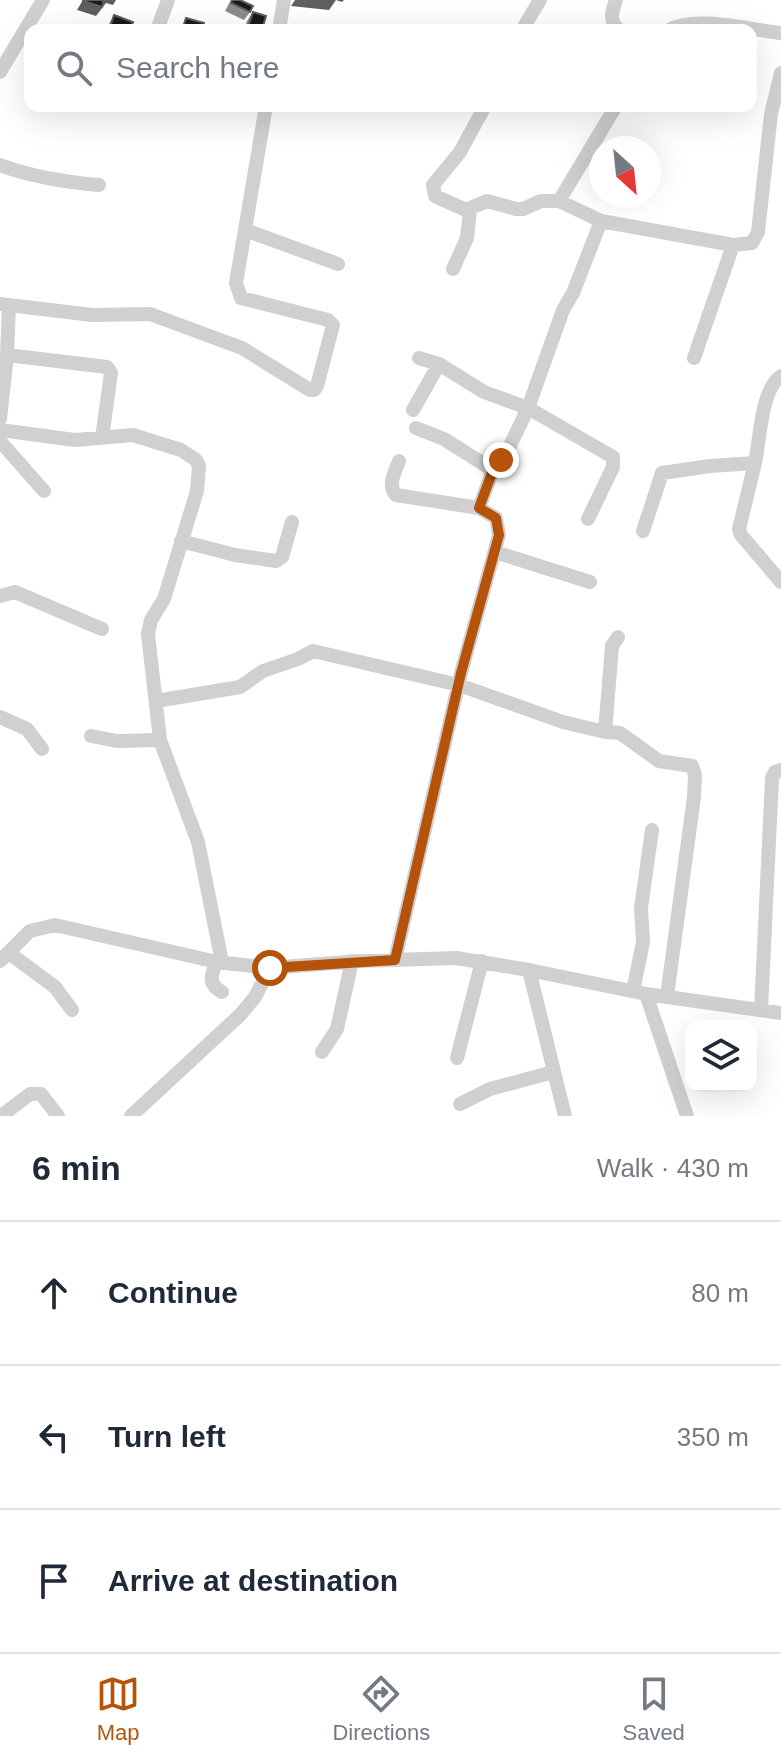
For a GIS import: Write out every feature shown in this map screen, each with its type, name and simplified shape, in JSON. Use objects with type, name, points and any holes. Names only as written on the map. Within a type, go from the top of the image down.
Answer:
[{"type":"street","points":[[29,24],[43,0]]},
{"type":"street","points":[[159,24],[168,0]]},
{"type":"street","points":[[280,24],[284,0]]},
{"type":"street","points":[[526,24],[540,0]]},
{"type":"street","points":[[614,24],[616,0]]},
{"type":"street","points":[[681,24],[704,24]]},
{"type":"street","points":[[757,30],[781,33]]},
{"type":"street","points":[[0,72],[24,32]]},
{"type":"street","points":[[482,112],[460,152],[433,186],[433,194],[437,198],[470,210],[487,201],[523,209],[541,201],[559,201],[601,221],[733,245],[749,245],[757,238],[771,114],[781,73]]},
{"type":"street","points":[[0,419],[7,355],[4,304],[92,315],[150,314],[242,348],[314,390],[333,325],[328,320],[241,298],[236,283],[265,112]]},
{"type":"street","points":[[559,201],[612,112]]},
{"type":"street","points":[[0,165],[23,173],[99,185]]},
{"type":"street","points":[[453,269],[467,238],[470,210]]},
{"type":"street","points":[[479,508],[493,470],[507,452],[528,408],[563,310],[573,293],[601,221]]},
{"type":"street","points":[[245,230],[338,264]]},
{"type":"street","points":[[694,358],[733,245]]},
{"type":"street","points":[[7,355],[107,367],[111,373],[102,438]]},
{"type":"street","points":[[419,358],[439,364],[484,392],[528,408],[613,457],[613,467],[588,519]]},
{"type":"street","points":[[413,410],[439,364]]},
{"type":"street","points":[[781,376],[774,381],[765,407],[739,529],[781,582]]},
{"type":"street","points":[[416,428],[444,439],[493,470]]},
{"type":"street","points":[[0,430],[75,440],[125,434],[140,436],[181,450],[196,460],[199,466],[197,491],[164,599],[148,628],[160,740],[198,842],[220,962],[211,975],[211,982],[222,992]]},
{"type":"street","points":[[0,441],[44,491]]},
{"type":"street","points":[[395,960],[459,685],[499,535],[493,514],[479,508],[396,495],[392,491],[392,483],[399,461]]},
{"type":"street","points":[[643,531],[662,473],[755,463]]},
{"type":"street","points":[[181,541],[235,555],[276,561],[282,557],[292,522]]},
{"type":"street","points":[[495,552],[590,582]]},
{"type":"street","points":[[0,596],[15,592],[102,629]]},
{"type":"street","points":[[605,732],[612,646],[618,637]]},
{"type":"street","points":[[156,701],[240,687],[263,671],[313,651],[459,685],[563,722],[620,733],[659,761],[690,765],[694,769],[694,797],[667,996]]},
{"type":"street","points":[[0,717],[27,729],[42,749]]},
{"type":"street","points":[[91,736],[117,741],[160,740]]},
{"type":"street","points":[[761,1010],[772,778],[775,772],[781,770]]},
{"type":"street","points":[[652,830],[641,908],[643,942],[640,992],[687,1116]]},
{"type":"street","points":[[72,1010],[55,987],[4,957],[30,931],[55,925],[220,962],[270,968],[352,961],[456,958],[640,992],[781,1013]]},
{"type":"street","points":[[322,1052],[337,1029],[352,961]]},
{"type":"street","points":[[457,1058],[482,961]]},
{"type":"street","points":[[131,1116],[241,1014],[255,997],[270,968]]},
{"type":"street","points":[[529,970],[565,1116]]},
{"type":"street","points":[[460,1104],[490,1089],[553,1072]]},
{"type":"street","points":[[1,1116],[30,1094],[41,1094],[58,1116]]},
{"type":"building","points":[[83,0],[100,0],[104,1],[102,7]]},
{"type":"building","points":[[232,0],[253,6],[250,12],[231,3]]},
{"type":"building","points":[[253,12],[266,16],[264,24],[249,24]]},
{"type":"building","points":[[114,15],[133,22],[132,24],[111,24]]},
{"type":"building","points":[[186,18],[204,23],[204,24],[184,24]]},
{"type":"route","points":[[270,968],[395,960],[446,749],[461,673],[499,535],[496,518],[479,508],[493,470],[501,460]]}]
